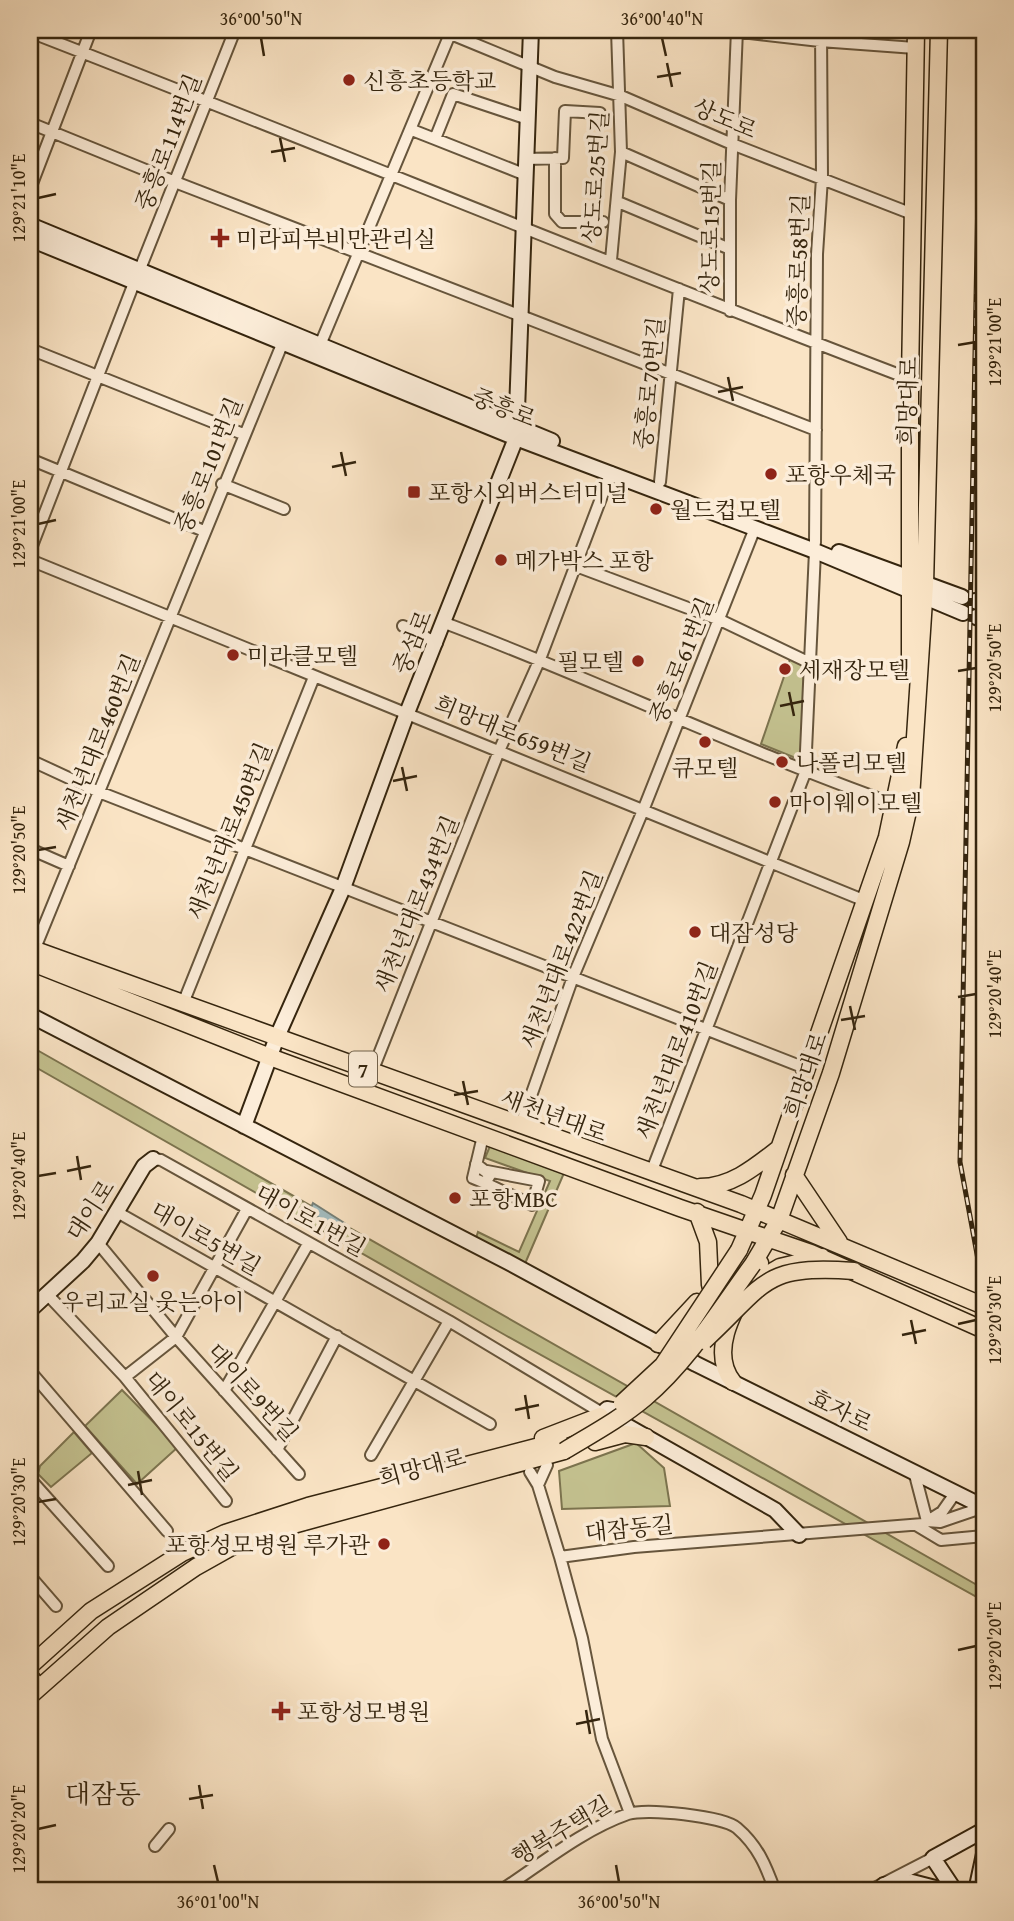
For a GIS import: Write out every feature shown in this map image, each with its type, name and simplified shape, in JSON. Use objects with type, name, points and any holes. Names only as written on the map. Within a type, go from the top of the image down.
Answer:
[{"type":"main road","name":"중섬로","points":[[270,1057],[343,888],[407,713],[437,643],[517,432],[531,30]]},
{"type":"main road","name":"희망대로","points":[[561,1446],[605,1417],[635,1393],[663,1365],[745,1239],[887,837],[907,739],[918,588],[909,379],[915,215],[916,30]]},
{"type":"main road","name":"희망대로","points":[[30,1666],[91,1611],[182,1553],[225,1533],[561,1446],[621,1418],[648,1396],[768,1242],[779,1220],[831,1073],[901,842],[911,798],[916,745],[918,588],[939,30]]},
{"type":"main road","name":"중흥로","points":[[30,225],[137,276],[517,432],[660,482],[815,547],[974,609]]},
{"type":"main road","name":"중흥로","points":[[30,239],[137,276]]},
{"type":"main road","name":"중흥로","points":[[285,337],[320,345],[611,472],[755,528],[815,547]]},
{"type":"main road","name":"새천년대로","points":[[31,955],[184,1001],[520,1127],[692,1187],[840,1244],[984,1306]]},
{"type":"main road","name":"새천년대로","points":[[31,955],[270,1057],[697,1212],[745,1239],[768,1242],[823,1257],[984,1330]]},
{"type":"main road","points":[[30,1014],[496,1255],[657,1344],[678,1359],[726,1321],[754,1291],[778,1275],[805,1269],[854,1271]]},
{"type":"main road","points":[[244,1126],[270,1057]]},
{"type":"main road","points":[[692,1187],[713,1187],[731,1180],[747,1173],[778,1150]]},
{"type":"main road","name":"대이로","points":[[30,1310],[99,1243],[144,1166],[153,1159]]},
{"type":"main road","points":[[793,1175],[840,1244]]},
{"type":"main road","points":[[697,1212],[708,1242],[710,1284]]},
{"type":"main road","points":[[657,1344],[684,1319],[733,1248],[745,1239]]},
{"type":"main road","points":[[733,1382],[724,1371],[721,1349],[768,1242]]},
{"type":"main road","points":[[748,1287],[780,1267],[823,1257]]},
{"type":"main road","name":"효자로","points":[[678,1359],[733,1382],[984,1507]]},
{"type":"main road","points":[[595,1441],[608,1420]]},
{"type":"main road","points":[[646,1437],[625,1434],[595,1441],[547,1465],[534,1478],[330,1522],[309,1513],[317,1495],[383,1477],[494,1455],[608,1420],[646,1437],[775,1510],[799,1535]]},
{"type":"main road","name":"희망대로","points":[[33,1686],[108,1628],[195,1567],[237,1544],[309,1513]]},
{"type":"main road","points":[[955,1891],[933,1858],[984,1830]]},
{"type":"main road","points":[[976,1891],[984,1854]]},
{"type":"main road","points":[[884,1885],[912,1882],[947,1891]]},
{"type":"street","points":[[30,190],[91,30]]},
{"type":"street","name":"중흥로114번길","points":[[30,551],[95,377],[235,30]]},
{"type":"street","name":"상도로25번길","points":[[611,260],[621,152],[617,30]]},
{"type":"street","points":[[724,30],[820,36],[915,48]]},
{"type":"street","name":"상도로15번길","points":[[730,311],[730,200],[737,30]]},
{"type":"street","points":[[30,32],[206,99],[525,229],[611,260]]},
{"type":"street","points":[[320,345],[412,130],[445,32]]},
{"type":"street","name":"상도로","points":[[445,32],[555,77],[621,96],[732,144],[915,215]]},
{"type":"street","name":"중흥로58번길","points":[[808,662],[815,547],[817,254],[822,178],[820,36]]},
{"type":"street","points":[[435,139],[453,94],[528,119]]},
{"type":"street","points":[[527,159],[563,158],[565,111],[600,113]]},
{"type":"street","points":[[30,122],[175,182],[816,430]]},
{"type":"street","points":[[412,130],[526,175]]},
{"type":"street","points":[[621,152],[730,200]]},
{"type":"street","points":[[555,159],[555,214],[562,222],[603,222]]},
{"type":"street","points":[[618,202],[730,249]]},
{"type":"street","name":"중흥로58번길","points":[[611,260],[730,311],[909,379]]},
{"type":"street","name":"중흥로70번길","points":[[660,482],[673,374],[679,289]]},
{"type":"street","name":"중흥로101번길","points":[[171,616],[222,485],[285,337]]},
{"type":"street","points":[[30,349],[243,434]]},
{"type":"street","points":[[30,458],[204,531]]},
{"type":"street","name":"새천년대로434번길","points":[[372,1072],[499,751],[540,659],[611,472]]},
{"type":"street","points":[[222,485],[284,509]]},
{"type":"street","name":"중흥로61번길","points":[[644,808],[755,528]]},
{"type":"street","name":"희망대로659번길","points":[[30,561],[644,808],[863,900]]},
{"type":"street","points":[[576,566],[720,620],[808,662]]},
{"type":"street","name":"새천년대로460번길","points":[[31,955],[171,616]]},
{"type":"street","points":[[444,623],[540,659],[805,773],[894,804]]},
{"type":"street","points":[[403,626],[437,643]]},
{"type":"street","name":"새천년대로410번길","points":[[651,1173],[805,773],[808,662]]},
{"type":"street","name":"새천년대로450번길","points":[[184,1001],[314,677]]},
{"type":"street","points":[[30,760],[99,792],[805,1068]]},
{"type":"street","name":"새천년대로422번길","points":[[520,1127],[573,978],[644,808]]},
{"type":"street","points":[[30,849],[69,866]]},
{"type":"street","points":[[483,1136],[473,1178],[486,1177]]},
{"type":"street","name":"대이로1번길","points":[[153,1159],[161,1160],[449,1321],[608,1420]]},
{"type":"street","name":"대이로9번길","points":[[176,1337],[247,1209]]},
{"type":"street","name":"대이로5번길","points":[[117,1212],[215,1265],[490,1424]]},
{"type":"street","name":"대이로9번길","points":[[99,1243],[176,1337],[299,1475]]},
{"type":"street","name":"대이로5번길","points":[[224,1391],[308,1244]]},
{"type":"street","name":"대이로15번길","points":[[47,1294],[125,1377],[226,1501]]},
{"type":"street","points":[[371,1455],[449,1321]]},
{"type":"street","points":[[277,1450],[337,1336]]},
{"type":"street","name":"대이로15번길","points":[[125,1377],[176,1337]]},
{"type":"street","points":[[30,1371],[167,1531]]},
{"type":"street","points":[[914,1471],[928,1521],[940,1522],[984,1507]]},
{"type":"street","points":[[534,1478],[560,1557]]},
{"type":"street","points":[[30,1479],[108,1566]]},
{"type":"street","name":"대잠동길","points":[[630,1814],[602,1739],[583,1638],[560,1557],[634,1547],[916,1525],[942,1512],[956,1492]]},
{"type":"street","points":[[916,1525],[941,1540],[984,1536]]},
{"type":"street","points":[[30,1576],[56,1605]]},
{"type":"street","name":"행복주택길","points":[[500,1891],[582,1837],[630,1814],[679,1812],[735,1826],[762,1855],[775,1891]]},
{"type":"street","points":[[155,1846],[169,1829]]},
{"type":"street","points":[[869,1891],[933,1858]]},
{"type":"shaded area","points":[[790,659],[804,663],[803,761],[761,744]]},
{"type":"shaded area","points":[[30,1046],[984,1589],[984,1601],[505,1335],[30,1064]]},
{"type":"shaded area","points":[[490,1146],[564,1173],[524,1266],[475,1241],[478,1232],[519,1252],[550,1181],[485,1158]]},
{"type":"shaded area","points":[[122,1390],[178,1447],[137,1484],[85,1426]]},
{"type":"shaded area","points":[[74,1432],[92,1453],[51,1487],[38,1474],[40,1466]]},
{"type":"shaded area","points":[[636,1443],[664,1468],[670,1506],[562,1509],[559,1471]]},
{"type":"water","points":[[313,1203],[346,1224],[342,1231],[309,1212]]},
{"type":"railway","points":[[981,30],[960,1162],[984,1292]]},
{"type":"place","name":"신흥초등학교","points":[[349,80]]},
{"type":"place","name":"미라피부비만관리실","points":[[220,238]]},
{"type":"place","name":"포항우체국","points":[[771,474]]},
{"type":"place","name":"포항시외버스터미널","points":[[414,492]]},
{"type":"place","name":"월드컵모텔","points":[[656,509]]},
{"type":"place","name":"메가박스 포항","points":[[501,560]]},
{"type":"place","name":"미라클모텔","points":[[233,655]]},
{"type":"place","name":"필모텔","points":[[638,661]]},
{"type":"place","name":"세재장모텔","points":[[785,669]]},
{"type":"place","name":"큐모텔","points":[[705,742]]},
{"type":"place","name":"나폴리모텔","points":[[782,762]]},
{"type":"place","name":"마이웨이모텔","points":[[775,802]]},
{"type":"place","name":"대잠성당","points":[[695,932]]},
{"type":"place","name":"포항MBC","points":[[455,1198]]},
{"type":"place","name":"우리교실 웃는아이","points":[[153,1276]]},
{"type":"place","name":"포항성모병원 루가관","points":[[384,1544]]},
{"type":"place","name":"포항성모병원","points":[[281,1711]]},
{"type":"district","name":"대잠동","points":[[103,1793]]}]
